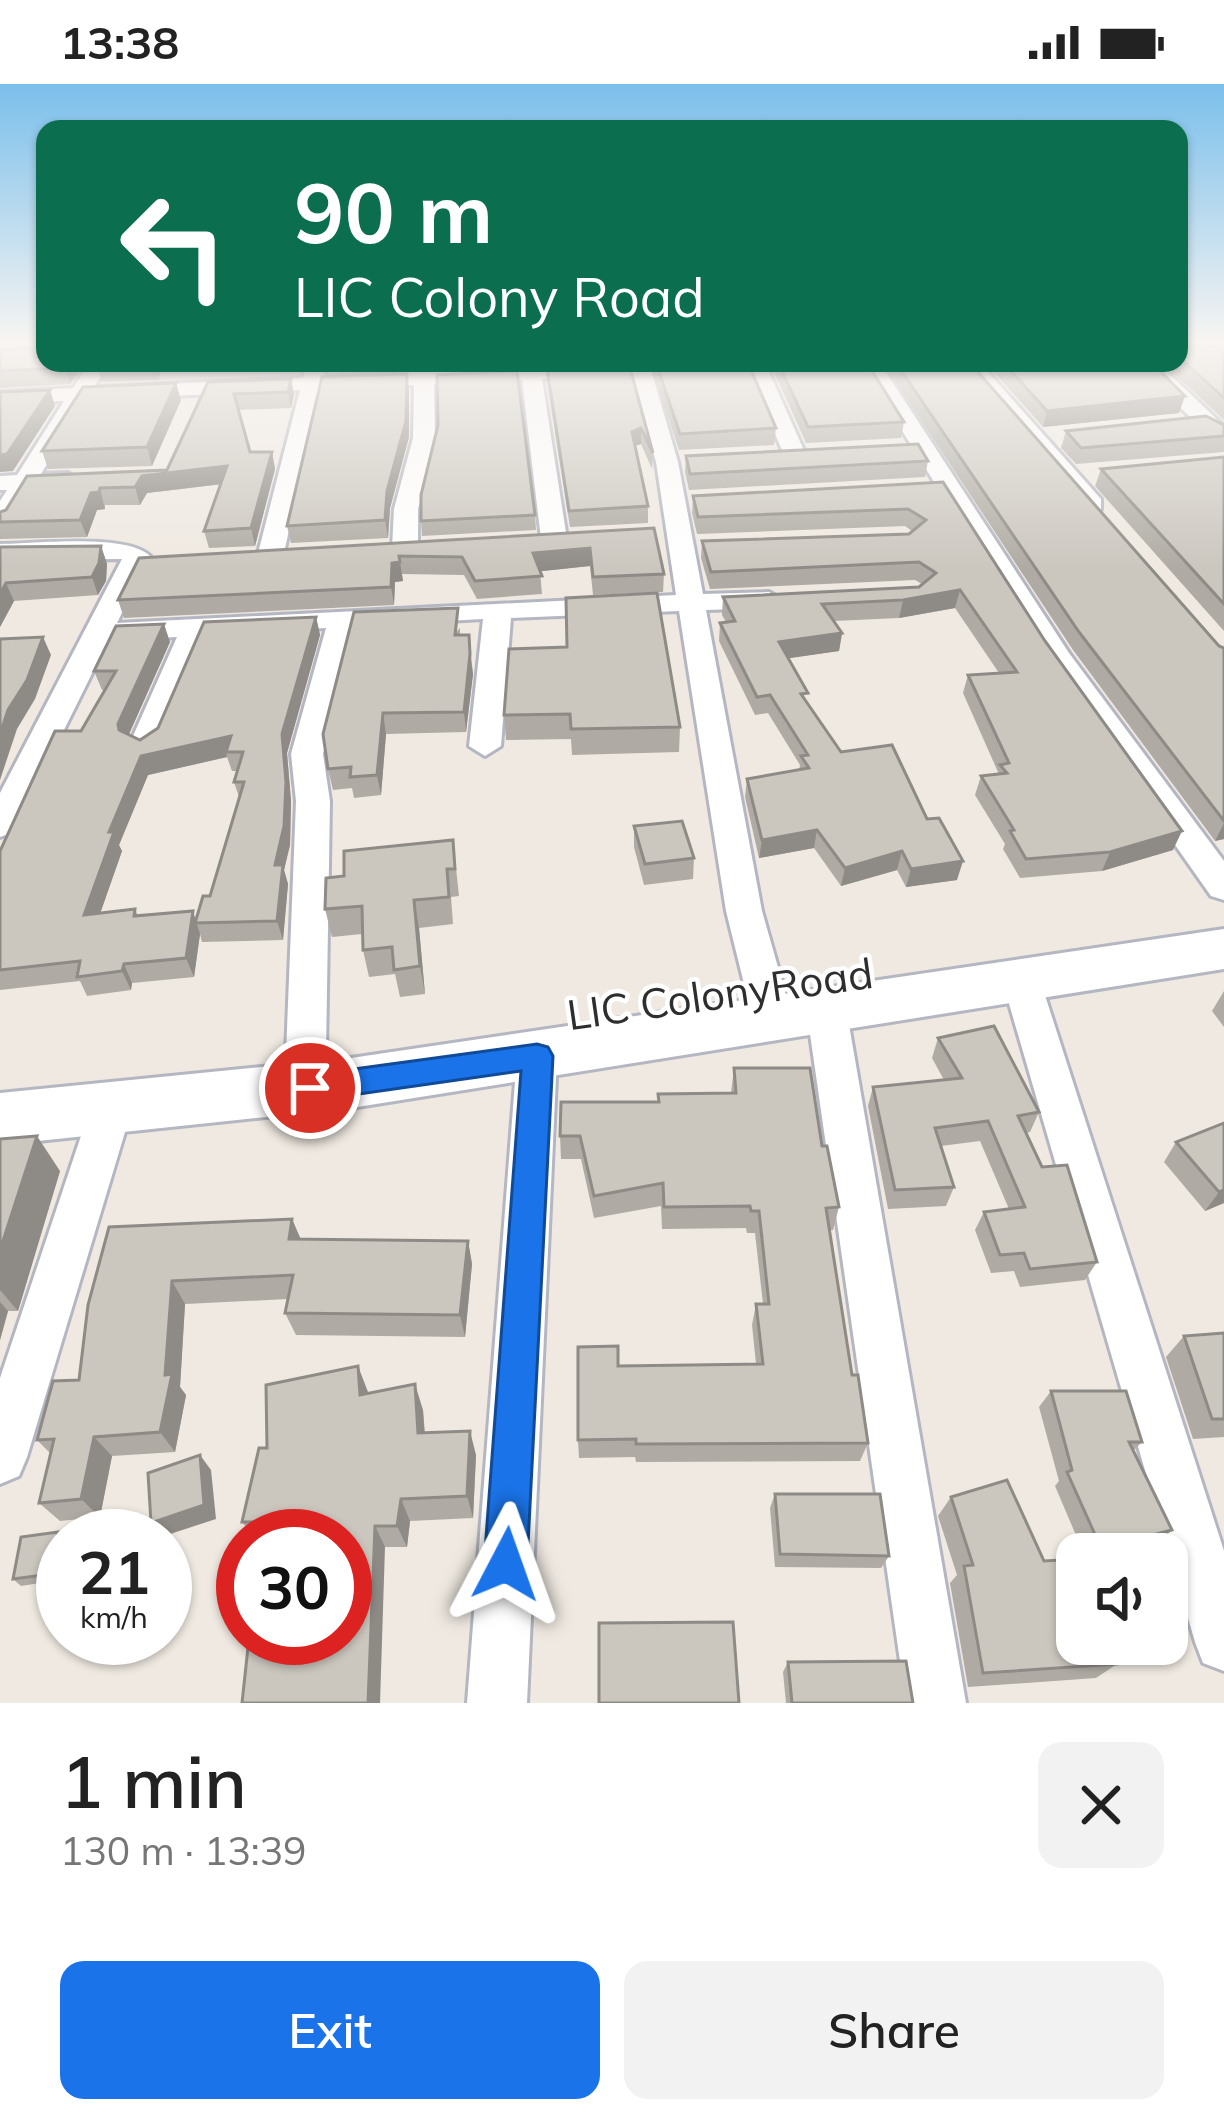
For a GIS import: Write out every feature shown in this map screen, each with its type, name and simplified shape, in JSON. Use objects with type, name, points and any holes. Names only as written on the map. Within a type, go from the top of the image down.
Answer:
[{"type":"main road","name":"LIC ColonyRoad","points":[[788,1007],[1224,919]]},
{"type":"main road","name":"LIC ColonyRoad","points":[[0,1085],[134,1097],[306,1054],[1022,983],[1224,950]]},
{"type":"main road","points":[[0,1118],[134,1097],[537,1056],[788,1007]]},
{"type":"street","points":[[0,520],[12,482],[61,419]]},
{"type":"street","points":[[271,557],[305,419]]},
{"type":"street","points":[[404,548],[406,509],[424,438],[424,419]]},
{"type":"street","points":[[537,419],[554,539]]},
{"type":"street","points":[[661,419],[678,462],[692,604],[744,911],[788,1007],[936,1703]]},
{"type":"street","points":[[779,419],[795,455]]},
{"type":"street","points":[[896,419],[935,487],[1224,887]]},
{"type":"street","points":[[1029,419],[1080,476],[1115,530]]},
{"type":"street","points":[[1165,426],[1215,430]]},
{"type":"street","points":[[12,482],[94,479]]},
{"type":"street","points":[[0,552],[133,552],[136,560],[0,825]]},
{"type":"street","points":[[95,633],[804,598]]},
{"type":"street","points":[[485,746],[497,610]]},
{"type":"street","points":[[306,1054],[314,802],[307,754],[343,618]]},
{"type":"street","points":[[145,745],[196,626]]},
{"type":"street","points":[[1022,983],[1224,1642]]},
{"type":"street","points":[[497,1703],[537,1056]]},
{"type":"street","points":[[0,1456],[134,1097]]},
{"type":"building","points":[[0,419],[31,419],[7,454],[0,455]]},
{"type":"building","points":[[63,419],[160,419],[147,447],[42,451]]},
{"type":"building","points":[[191,419],[241,419],[250,452],[272,452],[251,528],[204,531],[227,466],[142,476],[135,487],[100,488],[91,493],[80,520],[0,522],[0,512],[6,510],[27,476],[167,470]]},
{"type":"building","points":[[312,419],[406,419],[387,491],[385,520],[287,526]]},
{"type":"building","points":[[438,419],[523,419],[535,515],[421,521],[421,495]]},
{"type":"building","points":[[555,419],[644,419],[653,453],[641,428],[632,432],[648,506],[569,511]]},
{"type":"building","points":[[675,419],[772,419],[776,428],[680,434]]},
{"type":"building","points":[[804,419],[904,422],[808,427]]},
{"type":"building","points":[[934,419],[1019,419],[1224,648],[1224,821],[1079,632]]},
{"type":"building","points":[[1182,419],[1211,419],[1224,425],[1224,436],[1081,448],[1066,431]]},
{"type":"building","points":[[918,444],[928,461],[690,474],[686,456]]},
{"type":"building","points":[[1224,457],[1224,604],[1101,469]]},
{"type":"building","points":[[943,482],[1045,641],[1182,831],[1110,852],[1026,859],[981,776],[1007,773],[1000,765],[1009,763],[968,675],[1017,672],[960,590],[903,600],[822,604],[842,633],[779,642],[808,693],[801,694],[841,752],[892,745],[927,819],[939,818],[963,861],[911,869],[902,851],[845,868],[817,830],[762,840],[747,779],[809,768],[801,756],[808,755],[770,695],[757,697],[720,623],[735,621],[723,597],[919,587],[936,573],[919,562],[711,572],[702,541],[909,534],[926,520],[908,509],[698,517],[693,496]]},
{"type":"building","points":[[654,528],[664,574],[593,577],[590,548],[533,553],[542,576],[475,581],[462,557],[399,556],[400,562],[392,563],[391,587],[118,600],[139,558]]},
{"type":"building","points":[[101,546],[92,577],[6,583],[0,594],[0,547]]},
{"type":"building","points":[[657,593],[680,727],[571,729],[570,714],[504,715],[509,649],[567,647],[566,598]]},
{"type":"building","points":[[458,608],[455,635],[469,635],[464,712],[383,713],[377,775],[350,777],[351,767],[328,769],[323,734],[354,612]]},
{"type":"building","points":[[316,617],[282,734],[286,782],[284,826],[275,865],[283,865],[277,921],[195,923],[203,896],[210,896],[244,782],[234,782],[243,752],[226,752],[231,736],[141,756],[109,832],[114,832],[84,915],[135,909],[134,916],[193,911],[186,958],[124,964],[122,971],[77,977],[80,961],[0,970],[0,851],[55,731],[81,731],[116,671],[94,671],[116,626],[164,624],[118,724],[119,730],[140,740],[158,728],[204,622]]},
{"type":"building","points":[[43,637],[27,680],[0,734],[0,639]]},
{"type":"building","points":[[682,821],[694,858],[645,864],[634,826]]},
{"type":"building","points":[[453,840],[455,869],[447,869],[449,897],[414,900],[420,966],[394,970],[392,947],[363,950],[362,906],[325,909],[326,878],[344,876],[344,851]]},
{"type":"building","points":[[994,1026],[1039,1112],[1018,1116],[1042,1167],[1067,1165],[1097,1262],[1030,1269],[1024,1253],[1000,1255],[984,1212],[1025,1207],[988,1121],[935,1128],[954,1187],[895,1190],[873,1087],[962,1078],[938,1038]]},
{"type":"building","points":[[734,1068],[810,1068],[822,1146],[827,1146],[839,1207],[826,1208],[852,1375],[858,1375],[868,1443],[578,1440],[578,1347],[618,1346],[618,1366],[763,1364],[756,1304],[769,1304],[759,1211],[751,1211],[750,1206],[664,1207],[663,1183],[594,1196],[580,1136],[560,1136],[561,1102],[659,1102],[658,1094],[736,1093]]},
{"type":"building","points":[[1224,1123],[1224,1190],[1219,1192],[1176,1142]]},
{"type":"building","points":[[37,1136],[0,1250],[0,1139]]},
{"type":"building","points":[[292,1219],[289,1239],[468,1241],[460,1315],[285,1313],[293,1275],[172,1281],[165,1375],[172,1374],[160,1432],[94,1437],[81,1499],[39,1503],[54,1439],[37,1440],[53,1381],[79,1380],[88,1305],[109,1227]]},
{"type":"building","points":[[1224,1333],[1224,1419],[1212,1419],[1184,1336]]},
{"type":"building","points":[[358,1366],[360,1395],[415,1384],[418,1433],[470,1431],[467,1496],[401,1499],[397,1526],[375,1526],[372,1602],[372,1509],[245,1509],[259,1448],[267,1448],[266,1385]]},
{"type":"building","points":[[1051,1391],[1126,1391],[1142,1442],[1129,1442],[1172,1530],[1094,1533],[1067,1472],[1072,1470]]},
{"type":"building","points":[[200,1455],[204,1505],[150,1509],[148,1473]]},
{"type":"building","points":[[1007,1480],[1044,1561],[1056,1560],[1056,1665],[1102,1665],[983,1673],[964,1566],[973,1565],[951,1497]]},
{"type":"building","points":[[775,1494],[880,1494],[889,1556],[780,1554]]},
{"type":"building","points":[[36,1535],[36,1576],[13,1579],[21,1537]]},
{"type":"building","points":[[733,1622],[739,1703],[599,1703],[599,1623]]},
{"type":"building","points":[[906,1661],[913,1703],[792,1703],[788,1662]]},
{"type":"building","points":[[246,1665],[370,1665],[368,1703],[242,1703]]},
{"type":"route","points":[[310,1088],[537,1056],[506,1564]]}]
